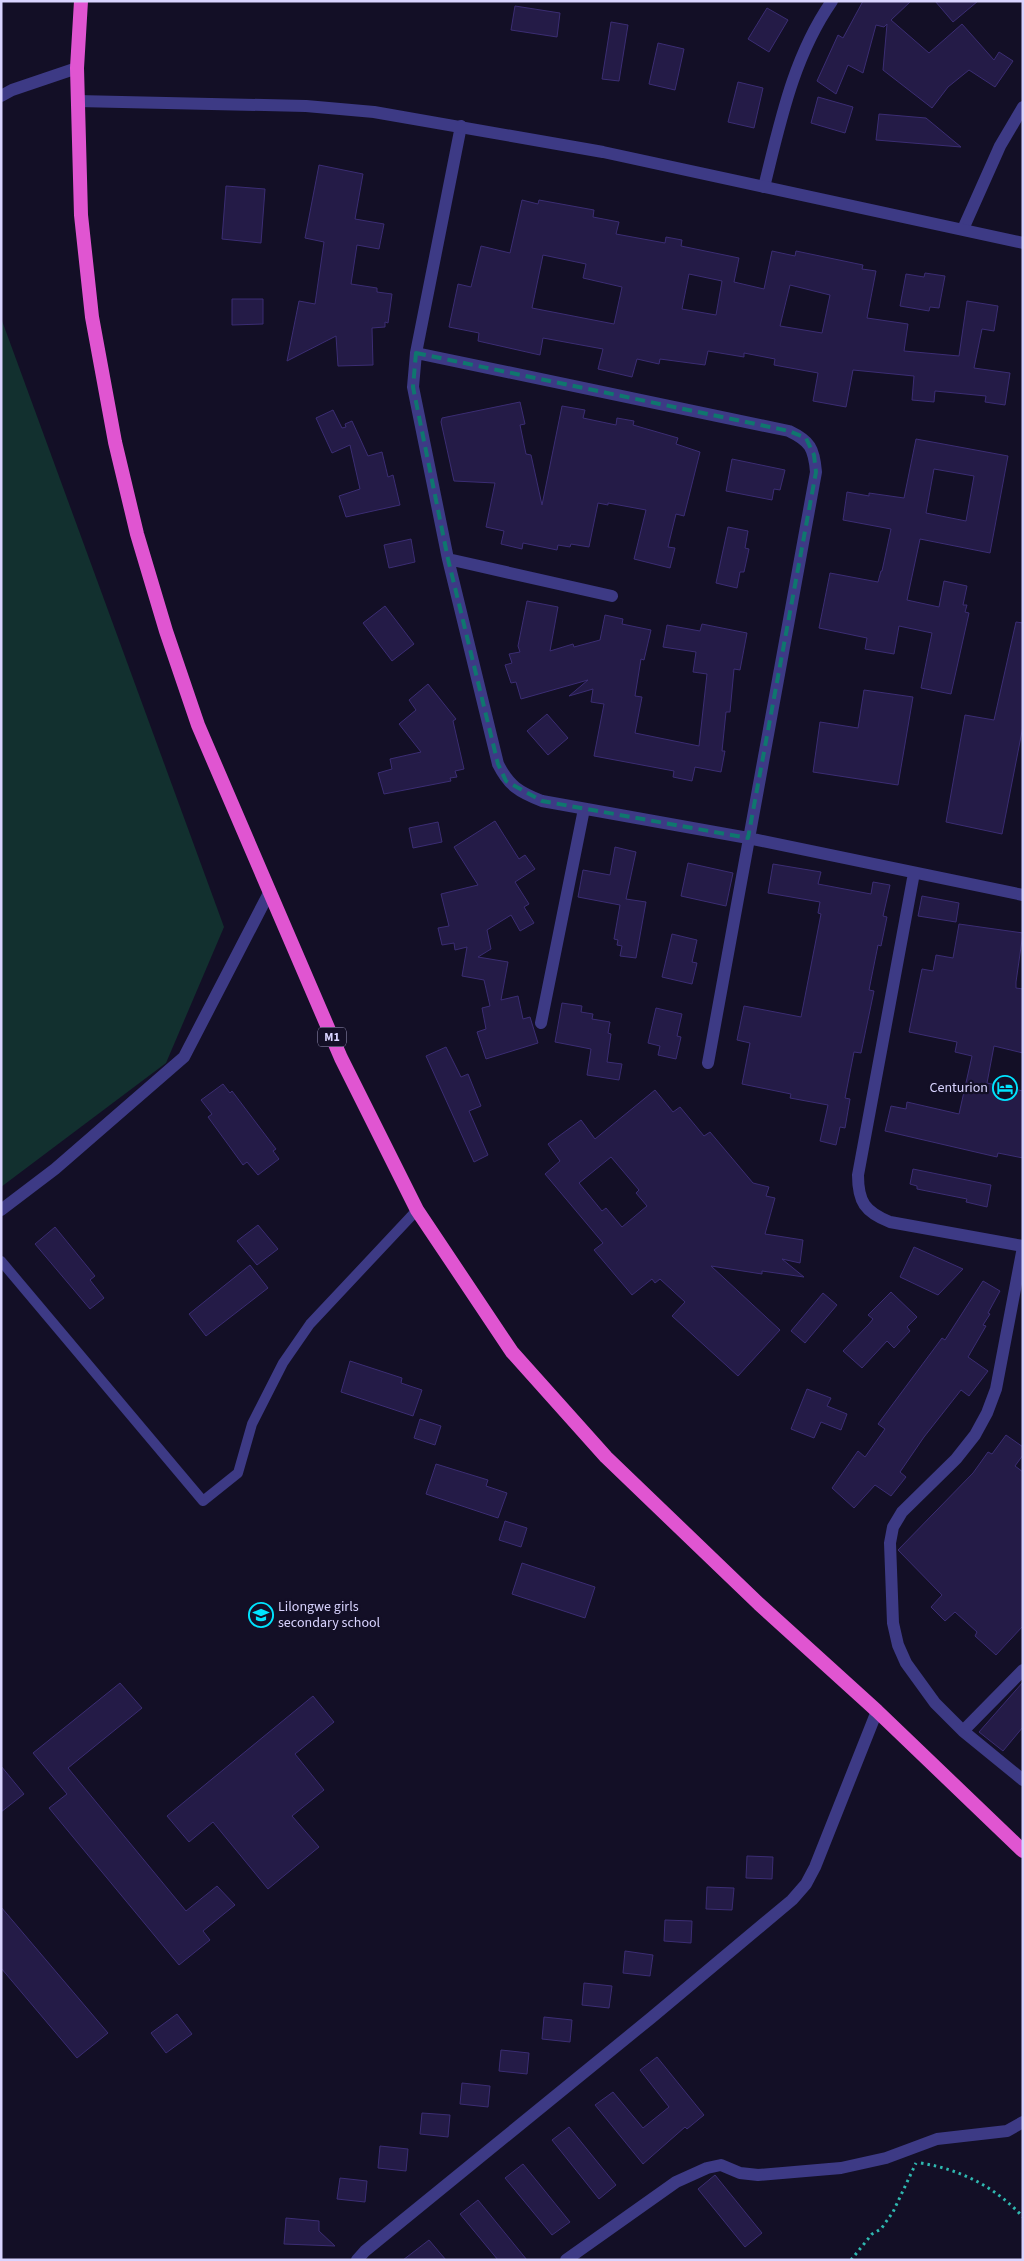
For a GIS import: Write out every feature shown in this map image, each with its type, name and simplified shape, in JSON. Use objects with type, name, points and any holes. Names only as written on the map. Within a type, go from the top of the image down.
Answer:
[{"type":"highway","name":"M1","points":[[80,1],[77,100],[81,215],[92,317],[119,460],[137,534],[198,725],[341,1058],[417,1210],[512,1352],[552,1399],[613,1464],[759,1604],[878,1711],[1023,1851]]},
{"type":"street","points":[[764,188],[792,80],[808,40],[832,1]]},
{"type":"street","points":[[1,96],[12,90],[77,68]]},
{"type":"street","points":[[77,100],[306,106],[374,112],[603,152],[1023,242]]},
{"type":"street","points":[[963,229],[1000,146],[1023,107]]},
{"type":"street","points":[[461,126],[416,353],[414,387],[448,559],[498,764],[506,781],[522,793],[542,801],[748,838],[1023,895]]},
{"type":"street","points":[[416,353],[788,431],[806,438],[814,455],[816,472],[708,1063]]},
{"type":"street","points":[[448,559],[612,596]]},
{"type":"street","points":[[541,1023],[584,809]]},
{"type":"street","points":[[914,873],[858,1175],[858,1191],[864,1205],[874,1216],[890,1222],[1023,1247],[996,1389],[987,1413],[975,1435],[956,1459],[902,1512],[893,1527],[890,1543],[893,1623],[898,1645],[906,1663],[935,1703],[963,1731],[1023,1780]]},
{"type":"street","points":[[1,1210],[55,1169],[184,1057],[270,891]]},
{"type":"street","points":[[963,1731],[1023,1670]]},
{"type":"street","points":[[357,2260],[365,2251],[651,2018],[792,1900],[806,1884],[814,1867],[878,1711]]},
{"type":"street","points":[[566,2260],[676,2182],[707,2168],[721,2165],[740,2173],[758,2175],[841,2168],[886,2158],[937,2139],[1007,2131],[1023,2122]]},
{"type":"lane","points":[[1,1261],[203,1501],[238,1473],[252,1424],[283,1363],[310,1324],[417,1210]]},
{"type":"path","points":[[886,2158],[942,2167],[968,2176],[994,2190],[1023,2217]]},
{"type":"path","points":[[851,2260],[872,2234],[881,2228],[893,2212],[917,2163]]},
{"type":"highlighted area","points":[[416,353],[789,431],[806,438],[814,455],[816,472],[748,838],[542,801],[506,781],[498,764],[448,559],[413,387]]},
{"type":"green space","points":[[1,318],[224,927],[166,1063],[1,1187]]},
{"type":"building","points":[[863,1],[911,1],[891,20],[929,53],[962,24],[994,60],[999,52],[1013,61],[995,87],[969,70],[948,87],[932,108],[883,70],[887,24],[884,27],[876,25],[863,73],[848,65],[836,94],[817,81],[838,35],[843,38]]},
{"type":"building","points":[[935,1],[978,1],[953,22]]},
{"type":"building","points":[[515,6],[560,13],[557,37],[511,30]]},
{"type":"building","points":[[767,8],[788,20],[769,52],[748,39]]},
{"type":"building","points":[[611,22],[628,25],[619,81],[602,79]]},
{"type":"building","points":[[658,43],[684,49],[675,90],[649,84]]},
{"type":"building","points":[[738,82],[763,88],[754,128],[728,122]]},
{"type":"building","points":[[818,97],[853,107],[845,133],[811,123]]},
{"type":"building","points":[[879,114],[926,118],[961,147],[876,140]]},
{"type":"building","points":[[319,165],[363,174],[355,219],[384,224],[379,249],[357,245],[351,284],[377,288],[377,292],[392,294],[388,323],[385,322],[385,327],[372,328],[373,365],[338,366],[336,336],[287,361],[299,301],[315,304],[324,242],[305,238]]},
{"type":"building","points":[[226,186],[265,189],[261,243],[222,239]]},
{"type":"building","points":[[522,200],[538,204],[539,200],[594,210],[593,217],[619,222],[616,234],[665,243],[666,237],[682,240],[681,246],[739,258],[734,282],[764,289],[772,251],[795,256],[796,251],[863,265],[862,269],[876,271],[867,318],[908,324],[904,351],[959,356],[967,301],[998,306],[994,331],[982,329],[974,368],[1010,373],[1005,405],[985,402],[986,396],[935,391],[934,402],[912,400],[914,376],[853,370],[846,407],[813,401],[818,373],[774,365],[775,359],[744,353],[744,357],[708,351],[705,365],[660,359],[659,364],[637,359],[632,377],[598,369],[603,349],[543,338],[540,355],[478,341],[479,333],[449,327],[458,284],[471,287],[481,246],[510,253]],"holes":[[[543,255],[586,264],[583,278],[622,287],[614,324],[532,308]],[[689,274],[722,281],[716,315],[682,309]],[[790,285],[830,295],[822,333],[780,326]]]},
{"type":"building","points":[[925,273],[945,276],[939,308],[930,307],[929,311],[900,306],[906,274],[924,277]]},
{"type":"building","points":[[232,299],[263,299],[263,324],[232,325]]},
{"type":"building","points":[[520,402],[525,424],[520,425],[526,454],[531,455],[542,505],[562,406],[585,410],[583,418],[616,425],[617,418],[634,421],[633,425],[678,438],[676,444],[700,452],[684,516],[676,514],[668,547],[675,548],[670,568],[634,559],[646,510],[608,503],[608,505],[598,503],[589,547],[571,544],[570,547],[558,545],[557,550],[523,543],[522,549],[501,544],[504,531],[486,527],[495,483],[454,481],[441,422],[442,418]]},
{"type":"building","points":[[333,410],[342,428],[346,427],[345,424],[352,421],[368,456],[382,452],[388,477],[393,475],[400,505],[346,517],[339,496],[360,489],[350,445],[332,453],[316,418]]},
{"type":"building","points":[[916,439],[1008,456],[990,553],[920,539],[907,600],[939,607],[944,581],[967,586],[963,605],[967,605],[965,612],[969,613],[951,694],[921,688],[932,633],[899,626],[894,654],[865,649],[867,638],[819,628],[830,573],[878,582],[891,529],[843,520],[847,492],[869,496],[869,493],[904,498]],"holes":[[[934,469],[974,476],[966,521],[926,513]]]},
{"type":"building","points":[[732,459],[785,470],[780,490],[774,489],[772,500],[726,491]]},
{"type":"building","points":[[728,527],[748,531],[745,548],[749,549],[744,572],[740,572],[737,588],[716,583]]},
{"type":"building","points":[[411,539],[415,562],[389,568],[384,545]]},
{"type":"building","points":[[527,601],[558,607],[550,651],[573,644],[574,647],[600,640],[605,615],[623,619],[622,624],[651,630],[644,660],[641,659],[635,696],[642,697],[635,733],[699,746],[707,674],[693,672],[696,652],[663,647],[667,625],[700,631],[702,624],[747,633],[740,670],[734,669],[730,712],[726,712],[722,751],[725,751],[721,772],[695,767],[692,781],[673,777],[674,771],[594,756],[604,704],[591,702],[593,689],[569,696],[588,680],[521,699],[516,682],[511,683],[505,665],[512,663],[509,654],[520,652],[518,646]]},
{"type":"building","points":[[385,606],[414,644],[392,661],[363,623]]},
{"type":"building","points":[[1016,622],[1023,623],[1023,726],[1002,834],[946,822],[965,715],[994,720]]},
{"type":"building","points":[[428,684],[456,719],[453,721],[464,769],[455,771],[457,777],[450,778],[451,781],[384,794],[378,773],[392,769],[390,759],[421,752],[399,724],[416,710],[409,700]]},
{"type":"building","points":[[864,690],[913,697],[898,785],[813,772],[820,722],[858,728]]},
{"type":"building","points":[[547,714],[568,738],[548,755],[527,731]]},
{"type":"building","points":[[495,821],[519,859],[525,855],[535,869],[515,882],[529,904],[524,907],[534,923],[520,931],[511,915],[487,930],[491,949],[478,957],[508,962],[501,1000],[518,996],[523,1019],[530,1017],[538,1043],[486,1059],[477,1032],[486,1029],[482,1008],[490,1006],[484,980],[462,976],[467,947],[455,950],[454,943],[442,945],[438,928],[449,926],[441,894],[478,885],[454,847]]},
{"type":"building","points":[[438,822],[442,842],[413,848],[409,828]]},
{"type":"building","points":[[615,847],[636,852],[626,899],[646,902],[636,958],[620,956],[622,946],[617,945],[618,940],[614,939],[620,905],[578,897],[583,870],[610,875]]},
{"type":"building","points":[[688,863],[733,873],[726,906],[681,896]]},
{"type":"building","points":[[773,864],[821,872],[818,884],[871,894],[873,882],[890,885],[883,916],[887,917],[881,946],[878,945],[869,990],[874,991],[861,1053],[854,1052],[845,1098],[850,1099],[845,1128],[840,1127],[836,1145],[820,1141],[828,1105],[790,1098],[791,1094],[742,1084],[750,1043],[737,1040],[744,1006],[801,1017],[821,914],[818,913],[820,902],[768,893]]},
{"type":"building","points":[[922,896],[959,903],[956,922],[918,916]]},
{"type":"building","points":[[959,924],[1023,933],[1016,988],[1023,989],[1023,1053],[994,1046],[987,1083],[1023,1091],[1023,1158],[998,1153],[997,1157],[885,1131],[891,1106],[906,1109],[907,1102],[959,1114],[972,1056],[955,1052],[957,1042],[909,1032],[922,969],[933,971],[936,955],[953,958]]},
{"type":"building","points":[[672,934],[697,940],[692,962],[697,963],[692,984],[662,977]]},
{"type":"building","points":[[562,1003],[582,1006],[581,1012],[593,1014],[592,1019],[610,1022],[608,1033],[611,1034],[607,1062],[622,1064],[619,1080],[587,1075],[591,1049],[555,1042]]},
{"type":"building","points":[[656,1008],[682,1014],[677,1036],[681,1037],[676,1059],[658,1055],[660,1046],[648,1043]]},
{"type":"building","points":[[446,1047],[461,1077],[468,1074],[481,1106],[469,1111],[488,1155],[474,1162],[426,1056]]},
{"type":"building","points":[[223,1084],[230,1093],[232,1091],[276,1149],[273,1151],[279,1159],[258,1175],[247,1162],[243,1165],[208,1117],[212,1114],[201,1100]]},
{"type":"building","points":[[655,1090],[673,1112],[680,1107],[704,1136],[710,1132],[753,1183],[769,1187],[766,1196],[775,1198],[765,1234],[803,1240],[800,1263],[782,1259],[804,1277],[762,1271],[762,1274],[711,1266],[780,1330],[738,1376],[672,1316],[685,1302],[660,1279],[655,1283],[652,1279],[632,1295],[594,1250],[603,1243],[545,1174],[560,1161],[548,1144],[581,1120],[595,1139]],"holes":[[[611,1157],[639,1190],[636,1193],[647,1206],[622,1227],[606,1208],[602,1211],[579,1183]]]},
{"type":"building","points":[[913,1169],[991,1185],[987,1207],[966,1202],[967,1199],[917,1189],[917,1186],[910,1184]]},
{"type":"building","points":[[258,1225],[278,1249],[257,1265],[237,1241]]},
{"type":"building","points":[[55,1227],[95,1276],[90,1280],[104,1298],[90,1309],[35,1244]]},
{"type":"building","points":[[914,1247],[963,1269],[938,1295],[900,1277]]},
{"type":"building","points":[[250,1265],[268,1288],[206,1336],[189,1314]]},
{"type":"building","points":[[983,1281],[1000,1291],[983,1325],[986,1326],[968,1357],[988,1371],[969,1396],[961,1390],[924,1437],[900,1472],[906,1477],[891,1496],[875,1485],[854,1508],[832,1488],[858,1451],[865,1457],[885,1429],[878,1424],[942,1338],[945,1340]]},
{"type":"building","points":[[891,1292],[917,1317],[907,1327],[910,1331],[894,1348],[887,1341],[862,1368],[843,1351],[873,1319],[868,1315]]},
{"type":"building","points":[[823,1293],[837,1305],[805,1343],[791,1331]]},
{"type":"building","points":[[350,1361],[402,1378],[401,1383],[422,1390],[413,1416],[341,1392]]},
{"type":"building","points":[[807,1389],[831,1398],[827,1406],[847,1414],[841,1430],[821,1422],[814,1438],[791,1429]]},
{"type":"building","points":[[420,1419],[441,1426],[435,1445],[414,1438]]},
{"type":"building","points":[[1006,1435],[1023,1447],[1023,1455],[1015,1466],[1023,1472],[1023,1626],[996,1655],[975,1636],[977,1632],[955,1612],[945,1621],[931,1607],[942,1595],[898,1550],[973,1473],[988,1452],[992,1454]]},
{"type":"building","points":[[436,1464],[488,1480],[486,1486],[507,1493],[498,1518],[426,1494]]},
{"type":"building","points":[[505,1521],[527,1528],[521,1547],[499,1540]]},
{"type":"building","points":[[522,1563],[595,1587],[585,1618],[512,1594]]},
{"type":"building","points":[[1023,1682],[1023,1727],[1003,1751],[979,1732]]},
{"type":"building","points":[[120,1683],[142,1708],[68,1768],[186,1911],[217,1886],[235,1905],[203,1931],[210,1940],[179,1965],[49,1808],[67,1794],[33,1753]]},
{"type":"building","points":[[313,1696],[334,1722],[295,1754],[324,1790],[292,1816],[319,1847],[268,1889],[213,1822],[189,1842],[167,1816]]},
{"type":"building","points":[[1,1766],[24,1794],[1,1812]]},
{"type":"building","points":[[747,1856],[773,1857],[772,1879],[746,1878]]},
{"type":"building","points":[[707,1887],[734,1888],[732,1910],[706,1909]]},
{"type":"building","points":[[1,1907],[108,2033],[77,2058],[1,1968]]},
{"type":"building","points":[[665,1920],[692,1921],[691,1943],[664,1941]]},
{"type":"building","points":[[625,1951],[653,1955],[650,1976],[623,1973]]},
{"type":"building","points":[[584,1983],[612,1986],[609,2008],[582,2005]]},
{"type":"building","points":[[177,2014],[192,2034],[166,2053],[151,2033]]},
{"type":"building","points":[[544,2017],[572,2020],[570,2042],[542,2039]]},
{"type":"building","points":[[501,2050],[529,2053],[527,2074],[499,2071]]},
{"type":"building","points":[[657,2057],[704,2115],[687,2129],[685,2127],[643,2164],[595,2105],[613,2092],[643,2128],[669,2107],[640,2070]]},
{"type":"building","points":[[462,2083],[490,2086],[488,2107],[460,2104]]},
{"type":"building","points":[[422,2113],[450,2115],[448,2137],[420,2134]]},
{"type":"building","points":[[569,2127],[616,2185],[599,2199],[552,2140]]},
{"type":"building","points":[[380,2146],[408,2149],[406,2171],[378,2168]]},
{"type":"building","points":[[523,2164],[570,2222],[552,2235],[505,2178]]},
{"type":"building","points":[[715,2175],[762,2233],[745,2247],[698,2189]]},
{"type":"building","points":[[340,2178],[367,2181],[365,2202],[337,2199]]},
{"type":"building","points":[[478,2200],[527,2260],[498,2260],[460,2214]]},
{"type":"building","points":[[286,2218],[319,2221],[319,2231],[335,2246],[284,2244]]},
{"type":"building","points":[[429,2240],[446,2260],[403,2260]]},
{"type":"place","name":"Centurion","points":[[1005,1088]]},
{"type":"place","name":"Lilongwe girls secondary school","points":[[261,1615]]}]
